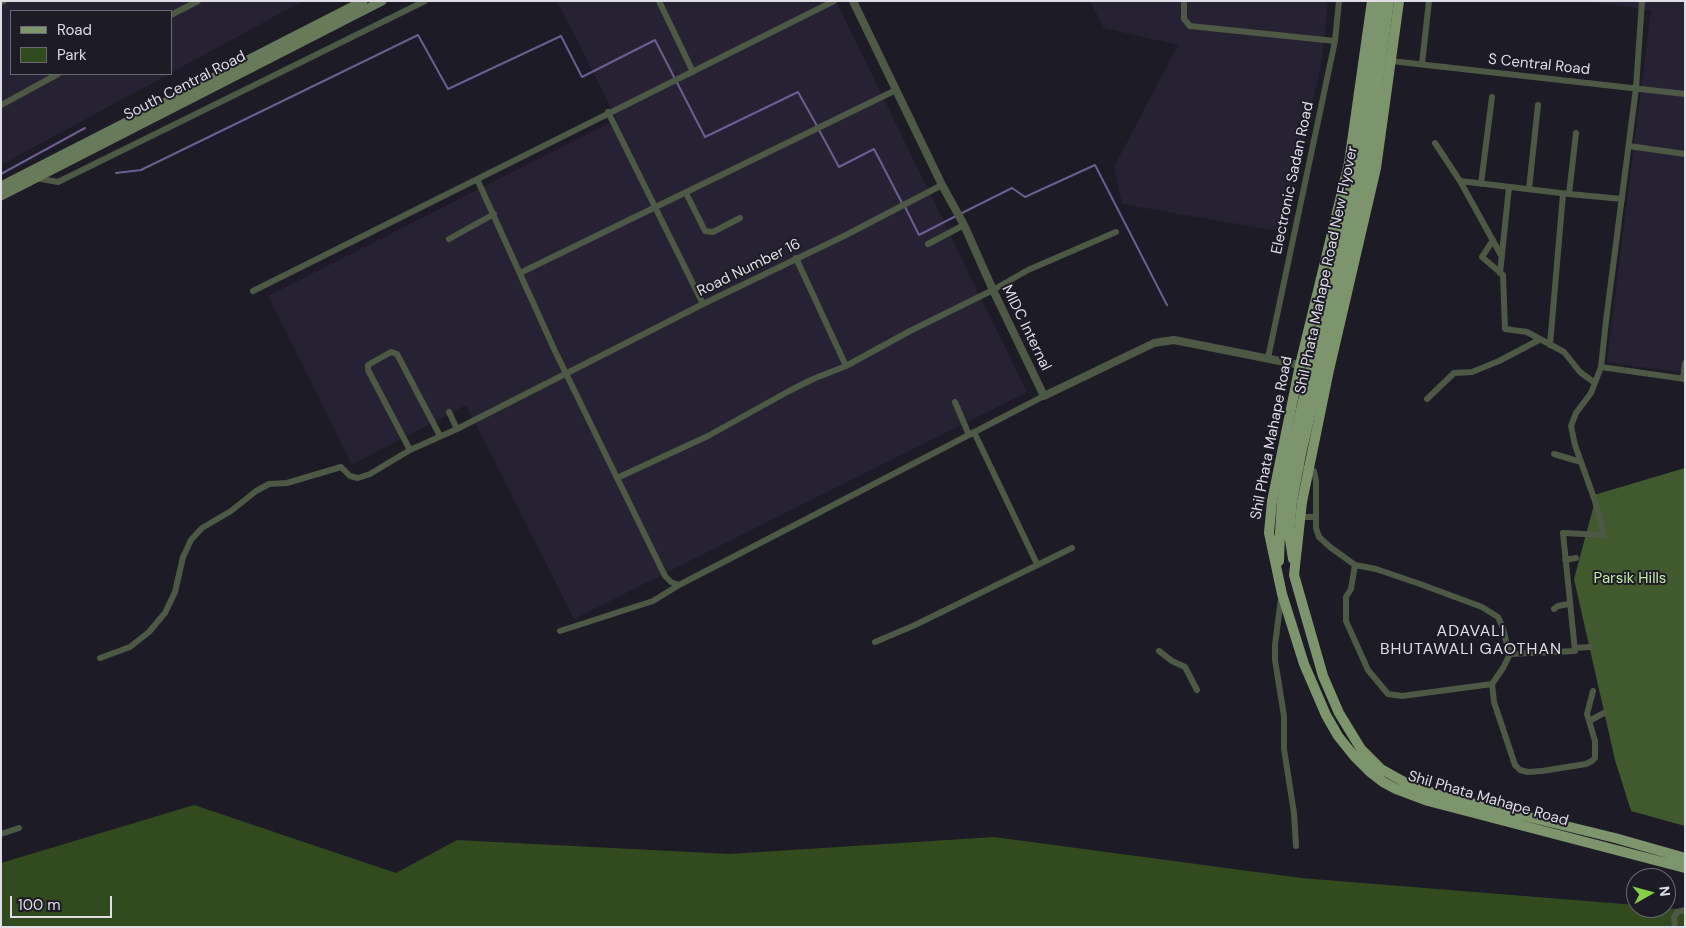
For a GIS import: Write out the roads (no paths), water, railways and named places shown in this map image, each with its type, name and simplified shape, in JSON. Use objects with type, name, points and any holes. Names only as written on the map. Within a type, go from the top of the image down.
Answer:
[{"type":"main road","name":"South Central Road","points":[[1,186],[368,3],[382,1]]},
{"type":"main road","name":"Shil Phata Mahape Road","points":[[1372,1],[1349,163],[1300,365],[1272,500],[1269,533],[1282,594],[1304,664],[1326,715],[1338,736],[1370,772],[1396,789],[1428,802],[1634,849],[1685,858]]},
{"type":"main road","name":"Shil Phata Mahape Road New Flyover","points":[[1294,574],[1284,533],[1282,501],[1291,453],[1358,164],[1380,1]]},
{"type":"main road","name":"Shil Phata Mahape Road New Flyover","points":[[1279,577],[1284,533],[1367,166],[1389,1]]},
{"type":"main road","name":"Shil Phata Mahape Road","points":[[1399,1],[1376,168],[1302,502],[1294,574],[1323,676],[1339,713],[1361,749],[1381,769],[1408,784],[1439,795],[1634,849],[1685,868]]},
{"type":"main road","name":"South Central Road","points":[[1,196],[368,3]]},
{"type":"street","points":[[172,14],[198,1]]},
{"type":"street","points":[[35,178],[58,182],[81,172],[426,1]]},
{"type":"street","points":[[659,1],[691,73]]},
{"type":"street","points":[[253,291],[608,112],[673,82],[834,1]]},
{"type":"street","name":"MIDC Internal","points":[[853,1],[942,185],[964,225],[1044,396],[1154,343],[1174,340],[1330,370]]},
{"type":"street","points":[[1184,1],[1184,19],[1190,26],[1335,41]]},
{"type":"street","name":"Electronic Sadan Road","points":[[1268,358],[1335,41],[1339,1]]},
{"type":"street","points":[[1422,64],[1428,1]]},
{"type":"street","points":[[1575,648],[1563,533],[1604,535],[1575,445],[1571,426],[1576,413],[1591,393],[1601,368],[1636,88],[1642,1]]},
{"type":"street","name":"S Central Road","points":[[1391,61],[1685,94]]},
{"type":"street","points":[[1,105],[56,75]]},
{"type":"street","points":[[520,273],[896,90]]},
{"type":"street","points":[[1481,184],[1492,98]]},
{"type":"street","points":[[1529,189],[1538,105]]},
{"type":"street","points":[[608,112],[703,304]]},
{"type":"street","points":[[1550,345],[1566,194],[1576,133]]},
{"type":"street","points":[[1435,143],[1460,181],[1502,257]]},
{"type":"street","points":[[1629,146],[1685,154]]},
{"type":"street","points":[[477,179],[566,373],[617,478],[666,576],[671,582],[679,585]]},
{"type":"street","points":[[1460,181],[1622,199]]},
{"type":"street","name":"Road Number 16","points":[[100,658],[130,647],[149,632],[165,613],[175,592],[183,557],[191,540],[202,528],[231,511],[256,491],[270,484],[287,483],[340,467],[350,476],[358,478],[370,474],[410,450],[457,429],[942,185]]},
{"type":"street","points":[[1500,273],[1509,187]]},
{"type":"street","points":[[686,193],[705,231],[713,232],[740,218]]},
{"type":"street","points":[[450,239],[494,214]]},
{"type":"street","points":[[928,244],[964,225]]},
{"type":"street","points":[[617,478],[708,436],[813,379],[846,366],[1028,270],[1116,232]]},
{"type":"street","points":[[1493,240],[1482,257],[1503,275],[1505,329],[1527,332],[1564,352],[1580,372],[1595,383]]},
{"type":"street","points":[[796,258],[846,366]]},
{"type":"street","points":[[1427,399],[1454,373],[1472,372],[1499,362],[1539,340]]},
{"type":"street","points":[[410,450],[368,370],[368,365],[391,352],[397,354],[440,436]]},
{"type":"street","points":[[1601,368],[1684,379],[1685,363]]},
{"type":"street","points":[[560,631],[653,601],[679,585],[1044,396]]},
{"type":"street","points":[[955,402],[1037,564]]},
{"type":"street","points":[[449,412],[457,429]]},
{"type":"street","points":[[1554,454],[1582,462]]},
{"type":"street","points":[[1280,461],[1314,471],[1316,475],[1316,528],[1319,536],[1330,548],[1355,565],[1376,569],[1482,607],[1498,617],[1504,628],[1510,654],[1492,684],[1494,702],[1515,765],[1520,770],[1528,772],[1542,771],[1586,764],[1595,758],[1595,741],[1587,714],[1592,691]]},
{"type":"street","points":[[1301,516],[1316,517]]},
{"type":"street","points":[[875,642],[913,626],[1072,548]]},
{"type":"street","points":[[1565,560],[1576,558]]},
{"type":"street","points":[[1355,565],[1352,588],[1346,597],[1346,621],[1368,670],[1388,694],[1402,696],[1492,684]]},
{"type":"street","points":[[1282,594],[1274,645],[1284,716],[1284,749],[1294,813],[1296,846]]},
{"type":"street","points":[[1554,609],[1558,606],[1569,604]]},
{"type":"street","points":[[1510,654],[1575,651],[1575,648],[1590,647]]},
{"type":"street","points":[[1159,651],[1172,661],[1185,667],[1197,690]]},
{"type":"street","points":[[1589,721],[1604,713]]},
{"type":"street","points":[[1,834],[20,828]]},
{"type":"street","points":[[1675,927],[1674,917],[1677,912],[1685,910]]},
{"type":"waterway","points":[[116,173],[141,170],[418,35],[448,89],[561,36],[582,77],[655,40],[705,137],[798,92],[817,126]]},
{"type":"waterway","points":[[1,174],[85,128]]},
{"type":"waterway","points":[[819,130],[839,167],[874,149],[902,203]]},
{"type":"waterway","points":[[960,214],[1012,188],[1025,197],[1095,165],[1167,305]]},
{"type":"waterway","points":[[905,207],[919,235],[956,216]]},
{"type":"district","name":"ADAVALI BHUTAWALI GAOTHAN","points":[[1471,641]]},
{"type":"park label","name":"Parsik Hills","points":[[1630,579]]}]
